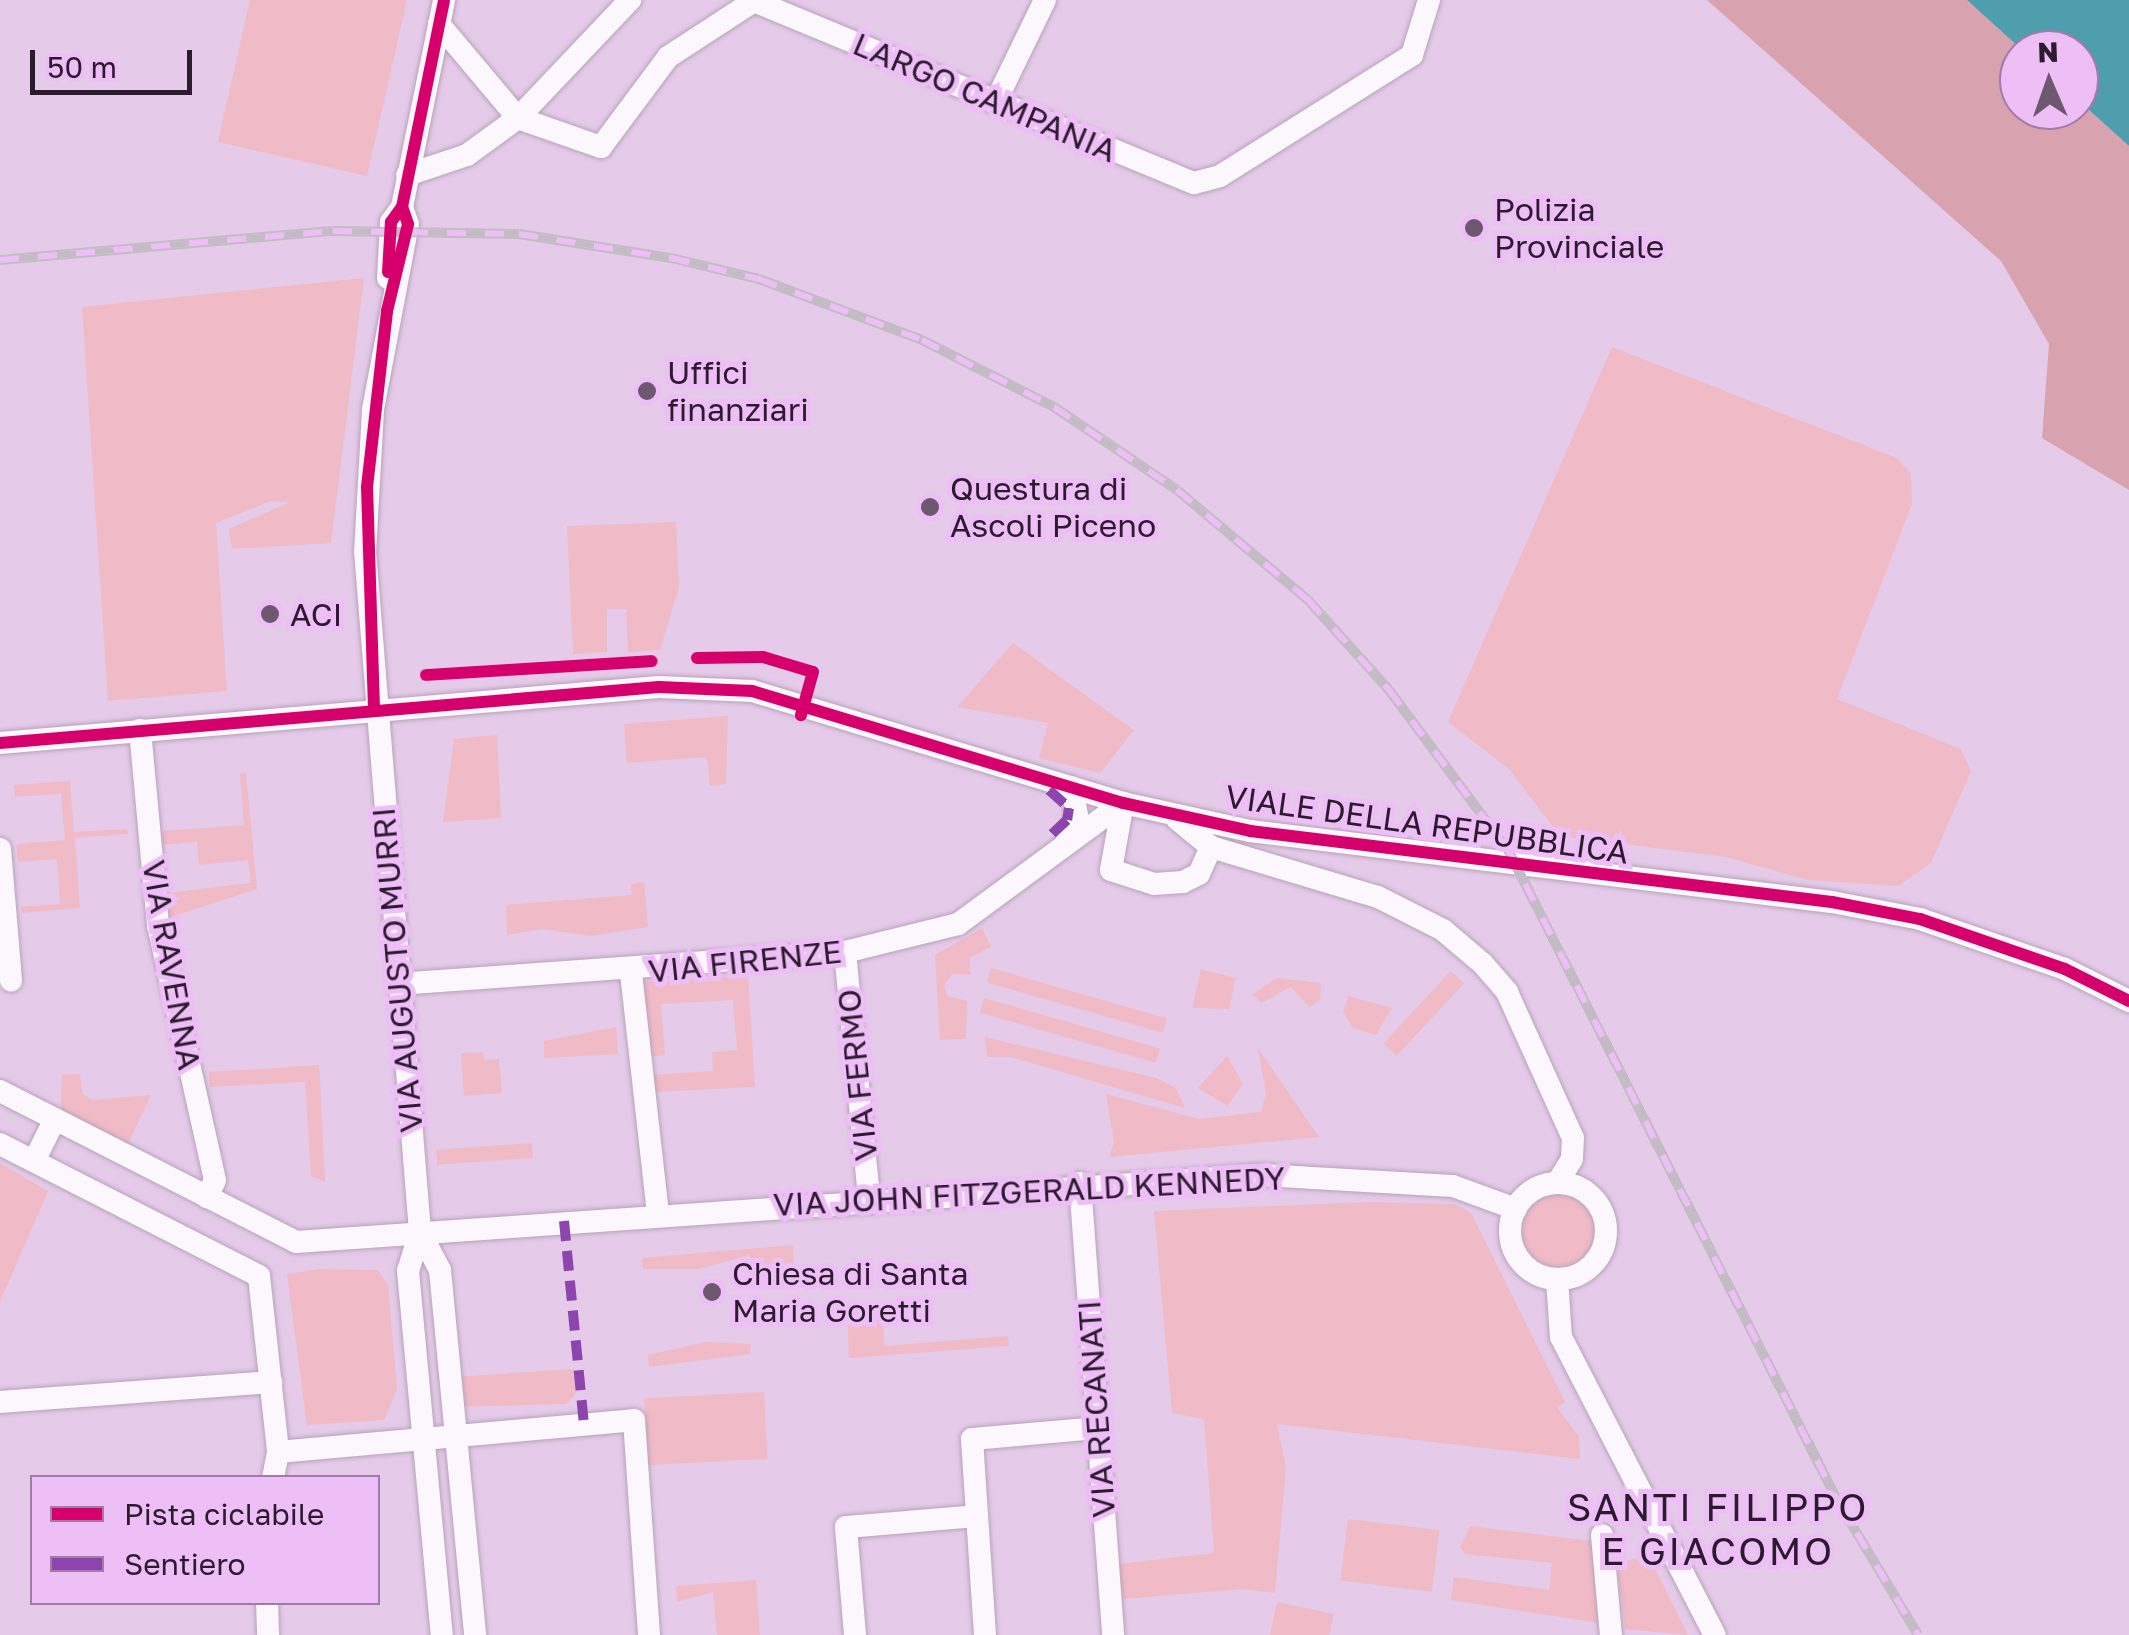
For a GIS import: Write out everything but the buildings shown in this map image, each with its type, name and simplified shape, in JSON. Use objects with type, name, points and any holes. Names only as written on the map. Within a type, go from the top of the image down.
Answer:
[{"type":"street","name":"VIA AUGUSTO MURRI","points":[[420,1232],[374,709],[367,487],[387,311],[390,222],[402,208],[444,0]]},
{"type":"street","points":[[407,174],[468,154],[518,118],[630,0]]},
{"type":"street","name":"LARGO CAMPANIA","points":[[518,118],[601,147],[668,58],[754,0],[1194,183],[1220,176],[1412,55],[1429,0]]},
{"type":"street","points":[[995,103],[1046,0]]},
{"type":"street","points":[[439,24],[518,118]]},
{"type":"street","name":"VIALE DELLA REPUBBLICA","points":[[0,743],[374,709],[718,688],[804,703],[1123,803],[1170,814],[1373,848],[1832,902],[1996,942],[2129,1001]]},
{"type":"street","name":"VIA RAVENNA","points":[[140,730],[158,925],[214,1180],[207,1196]]},
{"type":"street","points":[[1063,847],[1077,815],[1072,787]]},
{"type":"street","points":[[1111,870],[1123,803]]},
{"type":"street","name":"VIA FIRENZE","points":[[398,984],[631,972],[845,952],[958,924],[1123,803]]},
{"type":"street","points":[[1170,814],[1211,847],[1378,897],[1443,930],[1483,964],[1506,992],[1573,1138],[1572,1159],[1557,1183]]},
{"type":"street","points":[[1090,845],[1111,870],[1154,884],[1183,882],[1199,874],[1211,847]]},
{"type":"street","points":[[0,849],[11,981]]},
{"type":"street","name":"VIA FERMO","points":[[845,952],[869,1197]]},
{"type":"street","points":[[631,972],[658,1214]]},
{"type":"street","points":[[0,1091],[207,1196]]},
{"type":"street","points":[[43,1166],[64,1124]]},
{"type":"street","points":[[0,1144],[259,1276],[278,1452],[274,1475]]},
{"type":"street","name":"VIA JOHN FITZGERALD KENNEDY","points":[[207,1196],[296,1242],[869,1197],[1262,1175],[1453,1186],[1516,1209]]},
{"type":"street","name":"VIA RECANATI","points":[[1080,1183],[1113,1635]]},
{"type":"street","points":[[1557,1183],[1594,1199],[1606,1238],[1595,1263],[1558,1279],[1531,1270],[1514,1249],[1516,1209],[1540,1186],[1557,1183]]},
{"type":"street","points":[[420,1232],[440,1270],[474,1635]]},
{"type":"street","points":[[420,1232],[408,1271],[442,1635]]},
{"type":"street","points":[[1558,1279],[1561,1338],[1715,1635]]},
{"type":"street","points":[[0,1402],[271,1382]]},
{"type":"street","points":[[278,1452],[634,1420],[649,1635]]},
{"type":"street","points":[[985,1635],[972,1439],[1097,1428]]},
{"type":"street","points":[[855,1635],[846,1527],[977,1516]]},
{"type":"street","points":[[1602,1535],[1610,1635]]},
{"type":"street","points":[[267,1605],[268,1635]]},
{"type":"shaded area","points":[[250,0],[407,0],[367,176],[218,142]]},
{"type":"shaded area","points":[[1707,0],[1967,0],[2000,30],[1999,130],[2099,130],[2099,119],[2129,146],[2129,490],[2042,438],[2049,344],[2001,261]]},
{"type":"shaded area","points":[[364,278],[331,543],[232,549],[229,529],[290,502],[271,501],[216,523],[227,691],[108,701],[82,307]]},
{"type":"shaded area","points":[[1612,347],[1897,458],[1911,474],[1912,504],[1837,699],[1961,749],[1971,771],[1931,863],[1898,886],[1808,880],[1726,857],[1560,836],[1509,769],[1448,722]]},
{"type":"shaded area","points":[[676,522],[679,587],[660,650],[628,652],[626,609],[607,609],[607,652],[573,654],[567,526]]},
{"type":"shaded area","points":[[1013,643],[1134,730],[1100,773],[1039,758],[1048,723],[957,707]]},
{"type":"shaded area","points":[[728,716],[726,784],[710,786],[707,757],[627,763],[624,724]]},
{"type":"shaded area","points":[[497,735],[501,818],[443,822],[454,739]]},
{"type":"shaded area","points":[[246,773],[257,889],[168,918],[166,893],[251,883],[248,860],[199,865],[197,842],[162,845],[161,831],[244,825],[240,774]]},
{"type":"shaded area","points":[[70,781],[74,832],[127,829],[128,834],[75,838],[80,908],[22,913],[21,907],[60,904],[57,859],[18,862],[17,844],[65,840],[61,794],[15,797],[14,785]]},
{"type":"shaded area","points":[[644,882],[648,927],[590,936],[542,929],[507,935],[506,905],[632,895],[631,884]]},
{"type":"shaded area","points":[[982,928],[991,947],[970,958],[970,975],[952,974],[944,986],[948,996],[967,1001],[966,1039],[940,1040],[935,955]]},
{"type":"shaded area","points":[[991,968],[1167,1018],[1163,1033],[987,982]]},
{"type":"shaded area","points":[[1201,969],[1236,978],[1229,1009],[1192,1008]]},
{"type":"shaded area","points":[[1451,971],[1464,983],[1397,1056],[1383,1043]]},
{"type":"shaded area","points":[[748,976],[755,1087],[653,1092],[650,1075],[713,1071],[712,1052],[737,1050],[733,1000],[661,1004],[665,1055],[646,1057],[641,982]]},
{"type":"shaded area","points":[[1276,978],[1321,983],[1320,1000],[1309,1007],[1291,987],[1261,1003],[1253,994]]},
{"type":"shaded area","points":[[1348,996],[1392,1008],[1376,1035],[1353,1028],[1343,1012]]},
{"type":"shaded area","points":[[984,998],[1160,1048],[1156,1063],[980,1012]]},
{"type":"shaded area","points":[[616,1027],[618,1054],[544,1058],[544,1041]]},
{"type":"shaded area","points":[[985,1037],[1156,1078],[1176,1088],[1185,1108],[1011,1057],[987,1057]]},
{"type":"shaded area","points":[[1258,1048],[1319,1137],[1109,1157],[1114,1142],[1106,1094],[1199,1119],[1261,1112],[1266,1094]]},
{"type":"shaded area","points":[[483,1052],[484,1060],[499,1059],[502,1093],[464,1096],[461,1053]]},
{"type":"shaded area","points":[[1227,1056],[1243,1084],[1227,1106],[1198,1088]]},
{"type":"shaded area","points":[[319,1065],[325,1182],[311,1176],[305,1082],[210,1087],[209,1072]]},
{"type":"shaded area","points":[[80,1074],[82,1093],[92,1100],[151,1095],[126,1148],[61,1113],[62,1075]]},
{"type":"shaded area","points":[[532,1143],[533,1158],[437,1165],[436,1150]]},
{"type":"shaded area","points":[[0,1163],[48,1191],[0,1302]]},
{"type":"shaded area","points":[[1558,1195],[1583,1206],[1594,1231],[1583,1256],[1558,1267],[1533,1256],[1522,1231],[1533,1206]]},
{"type":"shaded area","points":[[1369,1202],[1455,1204],[1471,1213],[1565,1402],[1557,1407],[1579,1437],[1580,1459],[1277,1424],[1286,1467],[1275,1593],[1244,1589],[1122,1599],[1118,1564],[1214,1553],[1204,1419],[1172,1413],[1154,1211]]},
{"type":"shaded area","points":[[793,1245],[795,1280],[752,1274],[750,1255],[699,1269],[643,1269],[642,1258]]},
{"type":"shaded area","points":[[321,1269],[378,1270],[388,1285],[397,1389],[384,1420],[307,1425],[287,1274]]},
{"type":"shaded area","points":[[883,1306],[884,1346],[1008,1336],[1009,1346],[849,1358],[847,1309]]},
{"type":"shaded area","points":[[706,1342],[751,1344],[750,1354],[649,1367],[648,1355]]},
{"type":"shaded area","points":[[574,1369],[576,1394],[566,1404],[455,1407],[453,1377]]},
{"type":"shaded area","points":[[764,1392],[768,1459],[648,1465],[644,1398]]},
{"type":"shaded area","points":[[1348,1519],[1439,1530],[1432,1592],[1340,1581]]},
{"type":"shaded area","points":[[1470,1526],[1592,1541],[1599,1623],[1451,1600],[1454,1577],[1549,1590],[1552,1563],[1465,1554],[1460,1547]]},
{"type":"shaded area","points":[[1643,1544],[1688,1635],[1625,1629],[1617,1563],[1638,1558]]},
{"type":"shaded area","points":[[756,1580],[760,1635],[717,1635],[713,1592],[677,1602],[676,1586]]},
{"type":"shaded area","points":[[1277,1602],[1334,1614],[1329,1635],[1270,1635]]},
{"type":"water","points":[[1967,0],[2129,0],[2129,146],[2099,119],[2099,30],[2000,30]]},
{"type":"railway","points":[[0,260],[333,231],[519,234],[671,258],[759,279],[922,340],[1054,407],[1177,490],[1308,600],[1389,690],[1508,850],[1837,1500],[1918,1635]]},
{"type":"marked path","points":[[1049,790],[1069,808],[1067,820],[1050,836]]},
{"type":"marked path","points":[[564,1221],[584,1425]]},
{"type":"cycle path","points":[[388,272],[391,222],[402,207],[444,0]]},
{"type":"cycle path","points":[[374,709],[367,487],[387,311],[408,224],[402,207]]},
{"type":"cycle path","points":[[697,658],[763,657],[813,672],[801,715]]},
{"type":"cycle path","points":[[426,675],[652,661]]},
{"type":"cycle path","points":[[0,743],[659,687],[752,691],[1123,803],[1250,831],[1832,902],[1920,919],[2065,969],[2129,1001]]},
{"type":"place","name":"Polizia Provinciale","points":[[1474,228]]},
{"type":"place","name":"Uffici finanziari","points":[[647,391]]},
{"type":"place","name":"Questura di Ascoli Piceno","points":[[930,507]]},
{"type":"place","name":"ACI","points":[[270,614]]},
{"type":"place","name":"Chiesa di Santa Maria Goretti","points":[[712,1292]]},
{"type":"district","name":"SANTI FILIPPO E GIACOMO","points":[[1718,1529]]}]
